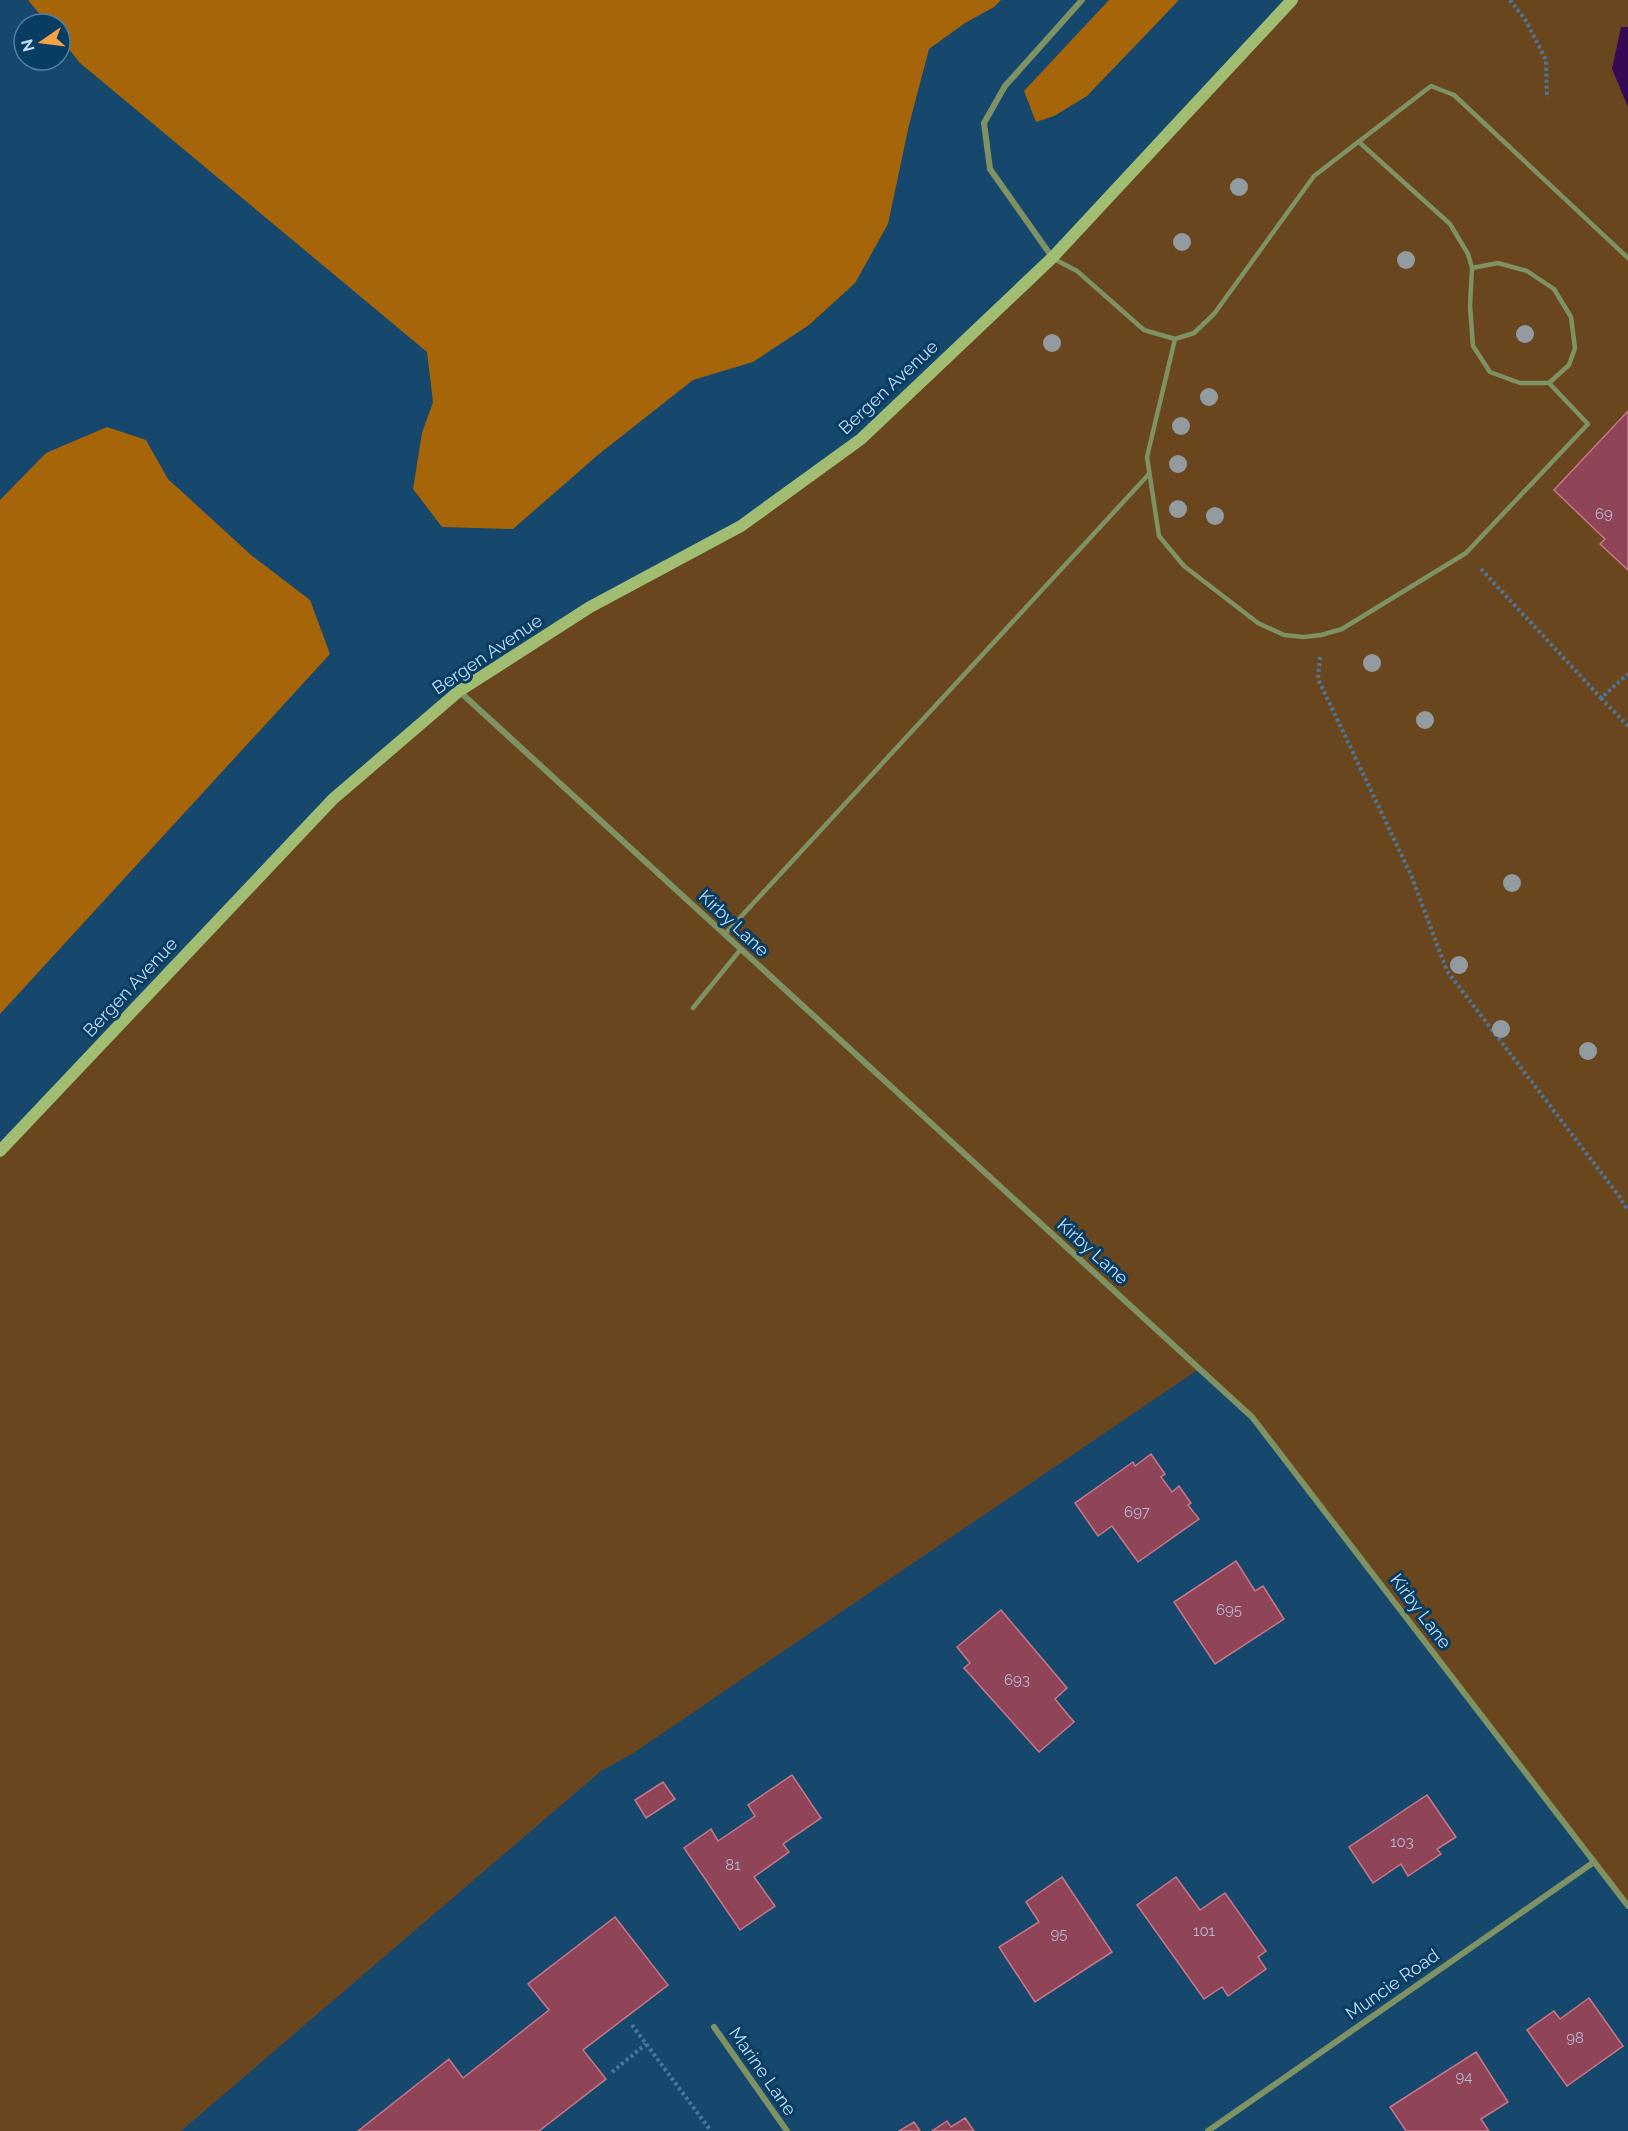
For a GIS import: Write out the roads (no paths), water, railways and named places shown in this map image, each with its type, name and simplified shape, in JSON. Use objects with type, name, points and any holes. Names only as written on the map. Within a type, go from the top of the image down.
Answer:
[{"type":"main road","name":"Bergen Avenue","points":[[0,1151],[333,799],[459,691],[590,606],[741,526],[861,439],[1052,258],[1292,0]]},
{"type":"street","points":[[1052,258],[990,169],[984,123],[1005,86],[1082,0]]},
{"type":"street","name":"Kirby Lane","points":[[459,691],[1252,1418],[1628,1906]]},
{"type":"street","name":"Muncie Road","points":[[1208,2131],[1594,1862]]},
{"type":"street","name":"Marine Lane","points":[[714,2027],[787,2131]]},
{"type":"lane","points":[[1052,258],[1077,271],[1144,330],[1175,339],[1194,333],[1214,314],[1314,176],[1431,86],[1454,95],[1628,258]]},
{"type":"lane","points":[[1359,142],[1450,224],[1468,254],[1472,268],[1470,306],[1473,346],[1490,372],[1520,383],[1549,383],[1569,365],[1575,348],[1571,318],[1554,289],[1527,272],[1498,263],[1472,268]]},
{"type":"lane","points":[[1175,339],[1147,457],[1159,536],[1184,566],[1258,623],[1284,635],[1304,637],[1322,635],[1342,628],[1466,553],[1588,424],[1549,383]]},
{"type":"lane","points":[[725,934],[1149,474]]},
{"type":"lane","points":[[693,1008],[741,949]]}]
